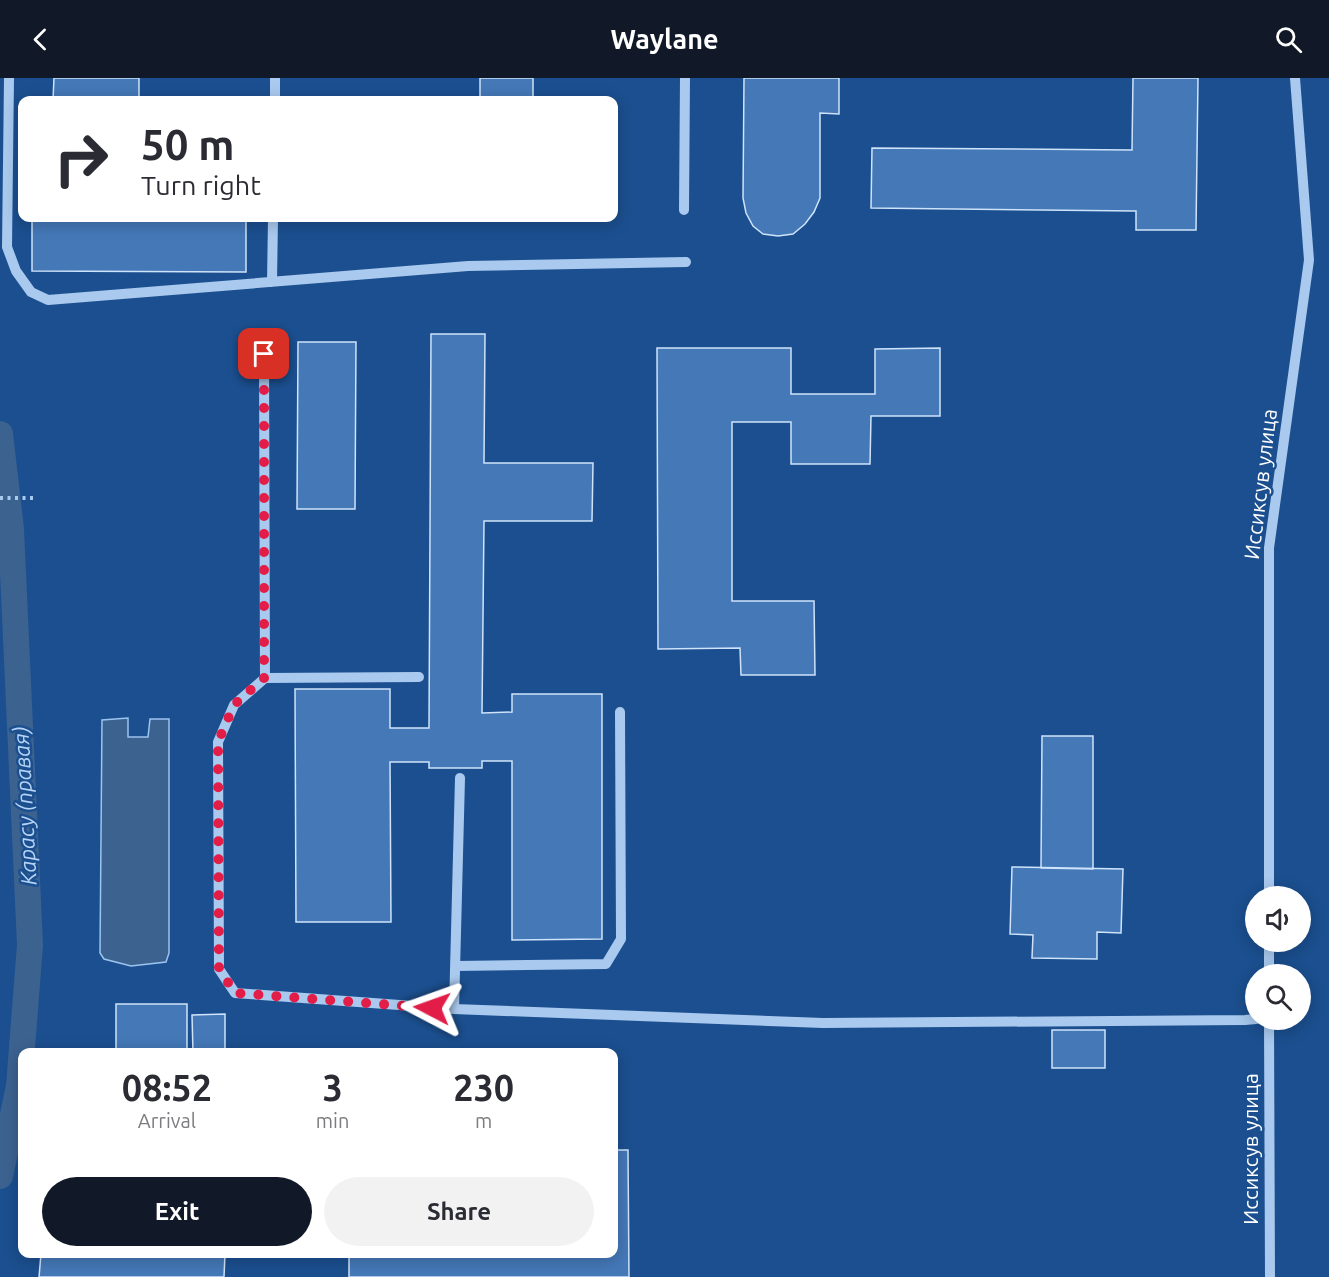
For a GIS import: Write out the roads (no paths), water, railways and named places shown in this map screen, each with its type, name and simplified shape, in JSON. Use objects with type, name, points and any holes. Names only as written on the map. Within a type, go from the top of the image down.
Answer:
[{"type":"street","points":[[9,78],[7,247],[16,271],[31,292],[48,300],[468,266],[686,262]]},
{"type":"street","points":[[275,78],[275,96]]},
{"type":"street","points":[[684,210],[685,78]]},
{"type":"street","name":"Иссиксув улица","points":[[1269,886],[1269,548],[1309,260],[1295,78]]},
{"type":"street","points":[[272,282],[273,222]]},
{"type":"street","points":[[264,354],[264,678]]},
{"type":"street","points":[[419,677],[264,678],[234,705],[218,742],[219,969],[235,993],[454,1009],[823,1023],[1245,1020]]},
{"type":"street","points":[[456,966],[606,964],[621,939],[620,712]]},
{"type":"street","points":[[454,1009],[460,778]]},
{"type":"street","name":"Иссиксув улица","points":[[1269,1030],[1270,1277]]},
{"type":"water","points":[[128,718],[128,737],[148,737],[150,719],[169,719],[169,953],[166,962],[131,966],[104,959],[100,953],[102,720]]},
{"type":"waterway","name":"Карасу (правая)","points":[[0,434],[11,529],[30,945],[22,1048]]},
{"type":"waterway","name":"Карасу (правая)","points":[[0,1176],[18,1091]]}]
